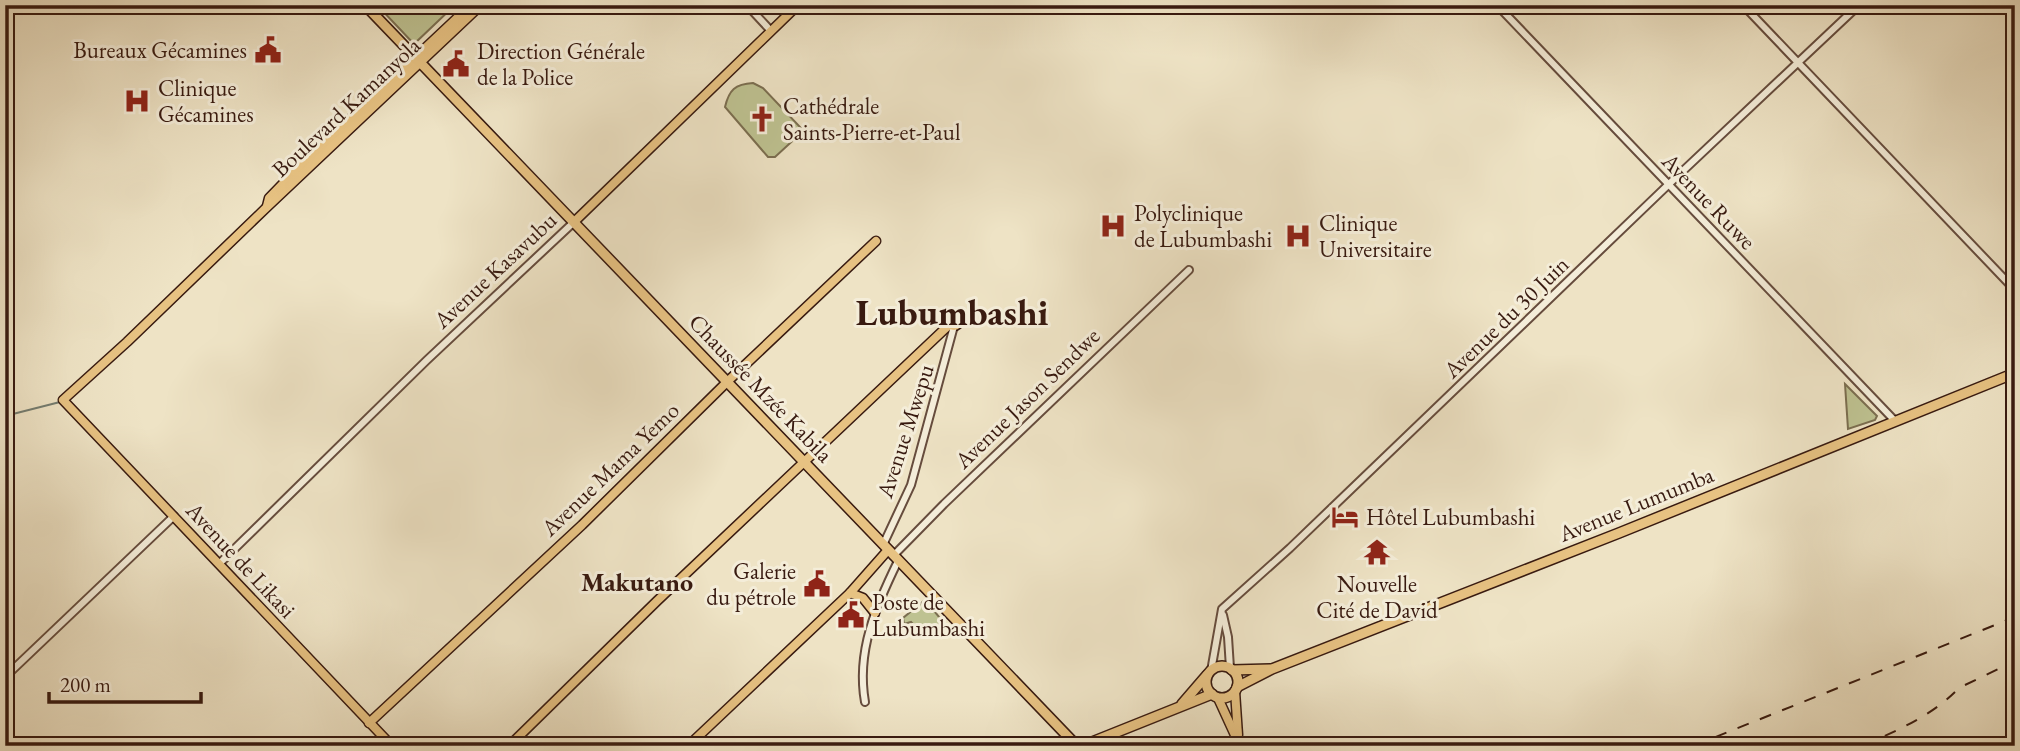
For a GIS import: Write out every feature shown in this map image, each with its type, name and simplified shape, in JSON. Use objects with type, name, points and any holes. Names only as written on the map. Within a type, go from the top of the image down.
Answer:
[{"type":"highway","name":"Chaussée Mzée Kabila","points":[[365,5],[805,461],[890,553],[1079,746]]},
{"type":"highway","name":"Avenue Lumumba","points":[[1079,746],[1181,706],[1215,696],[1228,697],[1236,689],[1272,669],[2015,373]]},
{"type":"highway","name":"Avenue Lumumba","points":[[1181,706],[1209,673],[1220,666],[1231,669],[1272,669]]},
{"type":"highway","points":[[1231,669],[1237,678],[1236,689]]},
{"type":"highway","points":[[1209,673],[1206,685],[1215,696]]},
{"type":"main road","name":"Boulevard Kamanyola","points":[[419,60],[471,5]]},
{"type":"main road","name":"Boulevard Kamanyola","points":[[63,400],[127,342],[419,60],[481,5]]},
{"type":"main road","name":"Avenue Kasavubu","points":[[574,222],[799,5]]},
{"type":"main road","name":"Avenue Mama Yemo","points":[[369,723],[582,525],[728,381],[876,241]]},
{"type":"main road","points":[[509,746],[657,601],[952,325]]},
{"type":"main road","name":"Avenue de Likasi","points":[[63,400],[392,746]]},
{"type":"main road","name":"Avenue Jason Sendwe","points":[[688,746],[890,553]]},
{"type":"main road","points":[[850,593],[863,597],[875,613]]},
{"type":"main road","points":[[1236,689],[1239,744]]},
{"type":"main road","points":[[1215,696],[1239,744]]},
{"type":"street","points":[[747,5],[771,31]]},
{"type":"street","name":"Avenue Ruwe","points":[[1497,5],[1895,421]]},
{"type":"street","points":[[1743,5],[2015,290]]},
{"type":"street","name":"Avenue du 30 Juin","points":[[1222,609],[1290,548],[1858,5]]},
{"type":"street","name":"Avenue Kasavubu","points":[[219,564],[417,370],[574,222]]},
{"type":"street","name":"Avenue Jason Sendwe","points":[[890,553],[1189,271]]},
{"type":"street","name":"Avenue Mwepu","points":[[865,702],[861,666],[868,633],[911,485],[952,325]]},
{"type":"street","points":[[5,677],[174,516]]},
{"type":"street","points":[[1222,609],[1231,669]]},
{"type":"street","points":[[1209,673],[1222,609]]},
{"type":"green space","points":[[377,5],[455,5],[414,44]]},
{"type":"green space","points":[[753,83],[763,88],[801,128],[800,134],[775,157],[768,157],[725,107],[734,89]]},
{"type":"green space","points":[[1845,384],[1877,416],[1875,420],[1848,429]]},
{"type":"green space","points":[[925,600],[940,618],[939,625],[925,637],[911,622],[904,624],[903,618]]},
{"type":"waterway","points":[[5,416],[60,402]]},
{"type":"railway","points":[[1693,746],[2015,617]]},
{"type":"railway","points":[[1965,685],[2015,661]]},
{"type":"railway","points":[[1863,746],[1923,716],[1955,692]]},
{"type":"place","name":"Bureaux Gécamines","points":[[268,50]]},
{"type":"place","name":"Direction Générale de la Police","points":[[456,64]]},
{"type":"place","name":"Clinique Gécamines","points":[[137,101]]},
{"type":"place","name":"Cathédrale Saints-Pierre-et-Paul","points":[[762,119]]},
{"type":"place","name":"Polyclinique de Lubumbashi","points":[[1113,226]]},
{"type":"place","name":"Clinique Universitaire","points":[[1298,236]]},
{"type":"place","name":"Hôtel Lubumbashi","points":[[1345,517]]},
{"type":"place","name":"Nouvelle Cité de David","points":[[1377,552]]},
{"type":"place","name":"Galerie du pétrole","points":[[817,584]]},
{"type":"place","name":"Poste de Lubumbashi","points":[[851,615]]},
{"type":"district","name":"Lubumbashi","points":[[952,312]]},
{"type":"district","name":"Makutano","points":[[637,582]]}]
